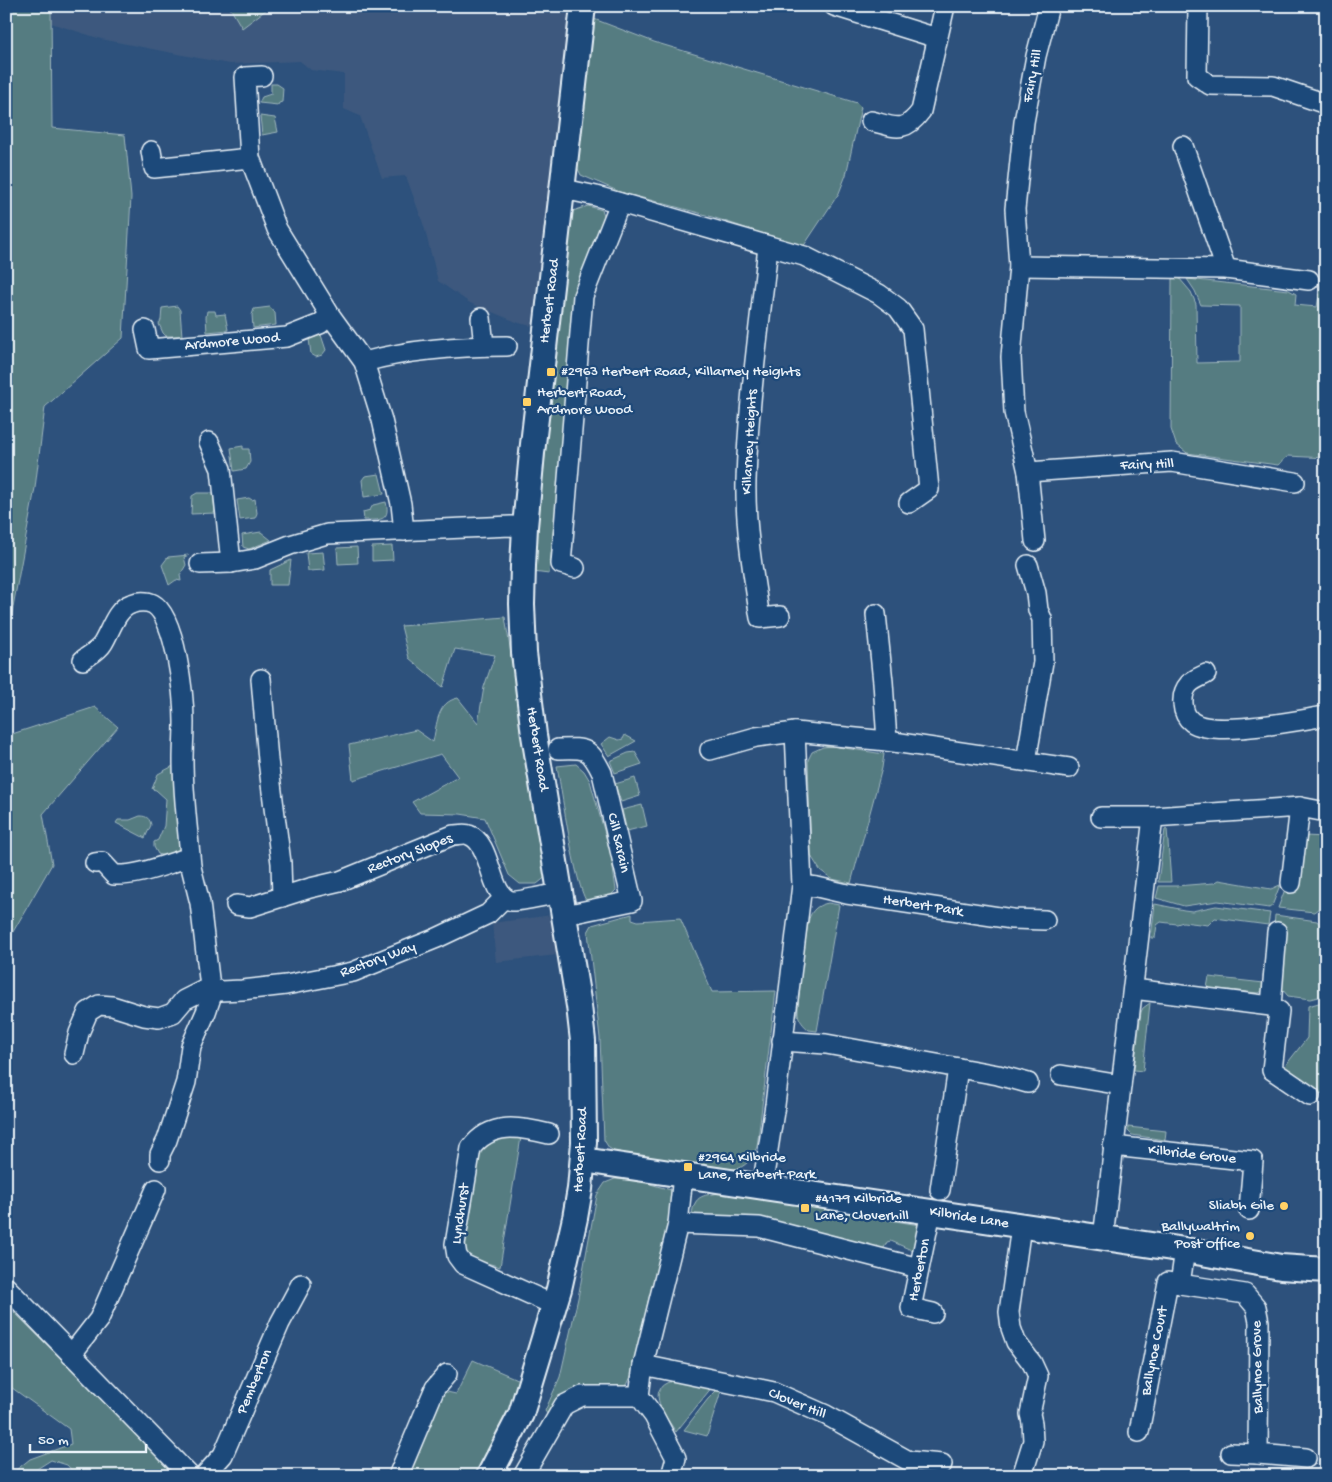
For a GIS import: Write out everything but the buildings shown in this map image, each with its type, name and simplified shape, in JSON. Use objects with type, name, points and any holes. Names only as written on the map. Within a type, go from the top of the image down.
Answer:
[{"type":"street","name":"Herbert Road","points":[[489,1476],[521,1414],[559,1289],[573,1227],[583,1160],[583,1040],[563,904],[528,694],[522,619],[525,527],[583,6]]},
{"type":"street","points":[[834,6],[937,38]]},
{"type":"street","points":[[871,121],[900,128],[913,122],[921,111],[945,6]]},
{"type":"street","name":"Fairy Hill","points":[[1035,541],[1028,472],[1014,412],[1011,358],[1019,266],[1015,209],[1024,122],[1036,56],[1049,6]]},
{"type":"street","points":[[1198,6],[1197,76],[1210,85],[1273,86],[1326,104]]},
{"type":"street","points":[[262,76],[245,77],[250,158],[277,229],[330,315],[364,362],[382,420],[401,504],[404,531]]},
{"type":"street","points":[[1183,146],[1226,269]]},
{"type":"street","points":[[151,151],[154,168],[250,158]]},
{"type":"street","points":[[564,188],[804,256],[879,294],[898,308],[913,329],[929,489],[909,503]]},
{"type":"street","points":[[574,568],[561,564],[583,296],[620,203]]},
{"type":"street","name":"Killarney Heights","points":[[768,246],[754,376],[746,482],[749,547],[760,618],[780,616]]},
{"type":"street","points":[[1019,266],[1226,269],[1309,280]]},
{"type":"street","name":"Ardmore Wood","points":[[145,330],[149,349],[287,337],[320,324],[330,315]]},
{"type":"street","points":[[481,318],[484,346]]},
{"type":"street","points":[[364,362],[431,348],[507,346]]},
{"type":"street","points":[[209,442],[221,469],[232,563]]},
{"type":"street","name":"Fairy Hill","points":[[1028,472],[1172,462],[1295,482]]},
{"type":"street","points":[[200,564],[232,563],[255,559],[290,545],[324,535],[511,526],[525,527]]},
{"type":"street","points":[[1026,761],[1043,662],[1042,619],[1038,610],[1036,593],[1028,565]]},
{"type":"street","points":[[83,660],[102,644],[124,607],[132,603],[146,602],[154,604],[159,608],[167,622],[173,639],[182,687],[184,722],[183,760],[191,866],[200,904],[212,988],[206,1012],[191,1046],[186,1082],[167,1140],[160,1154],[160,1160]]},
{"type":"street","points":[[876,614],[887,741]]},
{"type":"street","points":[[1206,674],[1196,678],[1189,684],[1183,701],[1185,714],[1192,722],[1207,728],[1227,730],[1326,716]]},
{"type":"street","points":[[262,679],[268,760],[281,864],[282,897]]},
{"type":"street","points":[[710,750],[756,737],[795,732],[887,741],[1069,768]]},
{"type":"street","points":[[762,1188],[775,1105],[802,885],[795,732]]},
{"type":"street","name":"Cill Sarain","points":[[558,749],[581,748],[592,755],[599,769],[632,901],[563,904]]},
{"type":"street","points":[[1291,883],[1300,808]]},
{"type":"street","points":[[1102,817],[1300,808],[1326,812]]},
{"type":"street","points":[[1103,1238],[1153,816]]},
{"type":"street","name":"Rectory Slopes","points":[[236,905],[250,907],[309,888],[340,881],[453,835],[468,834],[480,842],[498,889],[504,898]]},
{"type":"street","points":[[95,863],[102,862],[114,875],[139,873],[184,859],[191,866]]},
{"type":"street","name":"Herbert Park","points":[[802,885],[847,894],[1004,918],[1045,920]]},
{"type":"street","points":[[504,898],[512,901],[563,904]]},
{"type":"street","name":"Rectory Way","points":[[74,1054],[79,1033],[88,1012],[99,1005],[112,1006],[144,1016],[159,1018],[173,1013],[184,1000],[212,988],[220,991],[242,990],[277,986],[353,972],[437,938],[488,914],[504,898]]},
{"type":"street","points":[[1271,1006],[1277,932]]},
{"type":"street","points":[[1133,990],[1271,1006],[1280,1011],[1272,1070],[1310,1096]]},
{"type":"street","points":[[782,1041],[826,1044],[998,1075],[1028,1083]]},
{"type":"street","points":[[940,1190],[958,1068]]},
{"type":"street","points":[[1061,1075],[1121,1085]]},
{"type":"street","name":"Lyndhurst","points":[[549,1134],[523,1128],[490,1130],[478,1139],[471,1148],[455,1244],[457,1256],[463,1264],[554,1305]]},
{"type":"street","name":"Kilbride Grove","points":[[1113,1146],[1253,1161],[1249,1210]]},
{"type":"street","name":"Kilbride Lane","points":[[583,1160],[1185,1250],[1281,1267],[1326,1270]]},
{"type":"street","points":[[671,1476],[676,1458],[654,1416],[639,1396],[643,1365],[678,1224],[683,1176]]},
{"type":"street","points":[[71,1355],[99,1319],[156,1189]]},
{"type":"street","name":"Herberton","points":[[931,1212],[911,1308],[933,1313]]},
{"type":"street","points":[[678,1224],[759,1226],[911,1266]]},
{"type":"street","points":[[1021,1226],[1009,1312],[1010,1328],[1016,1342],[1032,1363],[1038,1376],[1030,1414],[1033,1441],[1022,1476]]},
{"type":"street","points":[[1180,1284],[1185,1250]]},
{"type":"street","name":"Ballynoe Court","points":[[1140,1432],[1168,1282],[1180,1284]]},
{"type":"street","name":"Pemberton","points":[[204,1476],[223,1455],[280,1323],[301,1284]]},
{"type":"street","name":"Ballynoe Grove","points":[[1180,1284],[1245,1294],[1256,1307],[1260,1322],[1258,1454]]},
{"type":"street","points":[[6,1287],[190,1476]]},
{"type":"street","name":"Clover Hill","points":[[643,1365],[774,1392],[826,1415],[909,1461],[942,1464]]},
{"type":"street","points":[[398,1476],[435,1388],[446,1374]]},
{"type":"street","points":[[523,1476],[564,1405],[582,1396],[639,1396]]},
{"type":"street","points":[[1231,1453],[1306,1458]]},
{"type":"shaded area","points":[[51,6],[579,6],[532,326],[519,323],[470,303],[438,281],[424,226],[406,176],[382,178],[360,116],[344,109],[344,74],[311,70],[300,61],[229,64],[101,39],[51,23]]},
{"type":"shaded area","points":[[552,915],[557,955],[496,962],[492,923]]},
{"type":"green space","points":[[6,6],[51,6],[52,128],[125,135],[131,197],[123,338],[45,407],[35,488],[10,623],[6,631]]},
{"type":"green space","points":[[229,6],[271,6],[242,28]]},
{"type":"green space","points":[[594,19],[654,42],[857,103],[861,107],[846,175],[839,193],[803,247],[703,214],[620,192],[581,175],[576,165]]},
{"type":"green space","points":[[271,84],[277,84],[283,88],[282,102],[278,105],[259,103],[262,97],[271,94]]},
{"type":"green space","points":[[260,116],[275,118],[278,132],[262,135]]},
{"type":"green space","points":[[588,206],[602,210],[607,222],[578,288],[549,574],[533,572],[570,212]]},
{"type":"green space","points":[[1172,278],[1179,278],[1191,292],[1196,304],[1197,363],[1240,362],[1240,306],[1201,305],[1187,279],[1289,290],[1296,294],[1295,305],[1317,307],[1322,278],[1326,279],[1326,458],[1288,456],[1278,465],[1187,453],[1176,444],[1171,429]]},
{"type":"green space","points":[[177,306],[180,310],[182,336],[166,336],[159,324],[162,308]]},
{"type":"green space","points":[[270,307],[275,313],[276,325],[253,328],[252,315],[254,309]]},
{"type":"green space","points":[[207,311],[215,311],[216,315],[225,314],[228,330],[207,332]]},
{"type":"green space","points":[[321,335],[326,350],[322,355],[316,357],[311,354],[309,339]]},
{"type":"green space","points":[[243,446],[243,449],[249,449],[250,462],[246,469],[234,471],[231,448]]},
{"type":"green space","points":[[379,474],[384,494],[364,497],[362,480],[365,476]]},
{"type":"green space","points":[[197,493],[213,493],[215,513],[191,514],[192,496]]},
{"type":"green space","points":[[255,499],[257,513],[255,518],[240,520],[237,500]]},
{"type":"green space","points":[[386,502],[387,513],[385,516],[378,520],[364,520],[363,512],[370,510],[373,505]]},
{"type":"green space","points":[[261,532],[271,540],[249,549],[243,547],[242,535]]},
{"type":"green space","points":[[392,546],[393,560],[372,561],[372,547]]},
{"type":"green space","points":[[357,547],[358,563],[338,564],[337,548]]},
{"type":"green space","points":[[323,552],[325,570],[308,571],[306,553]]},
{"type":"green space","points":[[189,555],[184,557],[186,565],[180,575],[181,581],[176,580],[169,585],[162,565],[168,557]]},
{"type":"green space","points":[[291,560],[288,585],[270,585],[270,570]]},
{"type":"green space","points":[[505,617],[547,876],[537,884],[520,884],[509,875],[485,818],[460,814],[420,813],[412,802],[458,777],[441,754],[353,780],[349,745],[416,730],[433,742],[437,721],[442,709],[451,700],[458,698],[478,723],[484,687],[495,655],[455,649],[443,687],[409,658],[401,626]]},
{"type":"green space","points":[[95,707],[118,727],[43,814],[52,864],[6,944],[6,736]]},
{"type":"green space","points":[[625,735],[636,741],[609,756],[601,744],[610,737],[619,740],[623,739]]},
{"type":"green space","points":[[831,746],[884,754],[882,768],[851,883],[832,879],[820,870],[811,856],[808,760],[812,752]]},
{"type":"green space","points":[[635,752],[642,764],[615,773],[610,761]]},
{"type":"green space","points":[[177,764],[184,850],[168,857],[158,854],[154,847],[154,842],[158,840],[164,826],[166,799],[156,790],[152,789],[158,774]]},
{"type":"green space","points":[[576,764],[584,771],[590,781],[611,855],[616,890],[604,900],[589,904],[579,882],[574,862],[557,766]]},
{"type":"green space","points":[[635,778],[640,796],[621,802],[615,784]]},
{"type":"green space","points":[[642,805],[647,826],[627,831],[622,810]]},
{"type":"green space","points":[[140,816],[146,817],[151,823],[145,838],[116,823],[118,820],[130,820]]},
{"type":"green space","points":[[1167,829],[1171,882],[1158,882],[1165,830]]},
{"type":"green space","points":[[1305,836],[1326,837],[1319,908],[1314,912],[1278,908]]},
{"type":"green space","points":[[1219,880],[1271,889],[1280,885],[1272,906],[1269,908],[1218,901],[1184,906],[1156,898],[1159,886],[1214,883]]},
{"type":"green space","points":[[828,903],[839,905],[817,1031],[809,1030],[799,1018],[799,995],[808,922],[817,907]]},
{"type":"green space","points":[[1155,904],[1192,911],[1216,906],[1270,913],[1268,925],[1215,918],[1208,925],[1161,922],[1157,925],[1155,938],[1151,938]]},
{"type":"green space","points":[[632,914],[632,919],[638,921],[680,918],[712,992],[776,991],[757,1147],[748,1162],[742,1167],[733,1169],[617,1153],[609,1148],[604,1140],[600,1038],[588,932],[592,925]]},
{"type":"green space","points":[[1275,915],[1317,921],[1321,927],[1327,956],[1326,995],[1310,999],[1288,996],[1282,989],[1282,984],[1279,982],[1274,928]]},
{"type":"green space","points":[[1209,977],[1264,983],[1262,991],[1259,993],[1207,988]]},
{"type":"green space","points":[[1326,1001],[1326,1087],[1321,1094],[1282,1070],[1307,1038],[1308,1006]]},
{"type":"green space","points":[[1150,1003],[1143,1071],[1134,1070],[1141,1012]]},
{"type":"green space","points":[[1128,1127],[1166,1131],[1165,1140],[1132,1135],[1128,1131]]},
{"type":"green space","points":[[521,1137],[500,1267],[474,1258],[463,1247],[477,1156],[486,1143],[504,1138]]},
{"type":"green space","points":[[615,1179],[640,1181],[674,1191],[633,1372],[627,1385],[548,1415],[545,1411],[560,1377],[578,1298],[597,1195],[605,1183]]},
{"type":"green space","points":[[722,1193],[925,1226],[918,1253],[891,1241],[887,1242],[879,1252],[692,1215],[693,1208],[698,1199],[706,1195]]},
{"type":"green space","points":[[6,1304],[175,1476],[141,1476],[138,1472],[134,1476],[77,1476],[67,1465],[51,1460],[26,1476],[10,1475],[30,1459],[71,1444],[69,1429],[6,1382]]},
{"type":"green space","points":[[473,1360],[526,1383],[479,1476],[406,1476],[442,1391],[456,1394]]},
{"type":"green space","points":[[672,1381],[712,1387],[676,1432],[663,1412],[658,1397],[659,1390],[663,1385]]},
{"type":"green space","points":[[717,1390],[721,1391],[707,1436],[684,1430],[708,1399]]},
{"type":"place","name":"#2963 Herbert Road, Killarney Heights","points":[[551,372]]},
{"type":"place","name":"Herbert Road, Ardmore Wood","points":[[527,402]]},
{"type":"place","name":"#2964 Kilbride Lane, Herbert Park","points":[[688,1167]]},
{"type":"place","name":"Sliabh Gile","points":[[1284,1206]]},
{"type":"place","name":"#4179 Kilbride Lane, Cloverhill","points":[[805,1208]]},
{"type":"place","name":"Ballywaltrim Post Office","points":[[1250,1236]]}]
